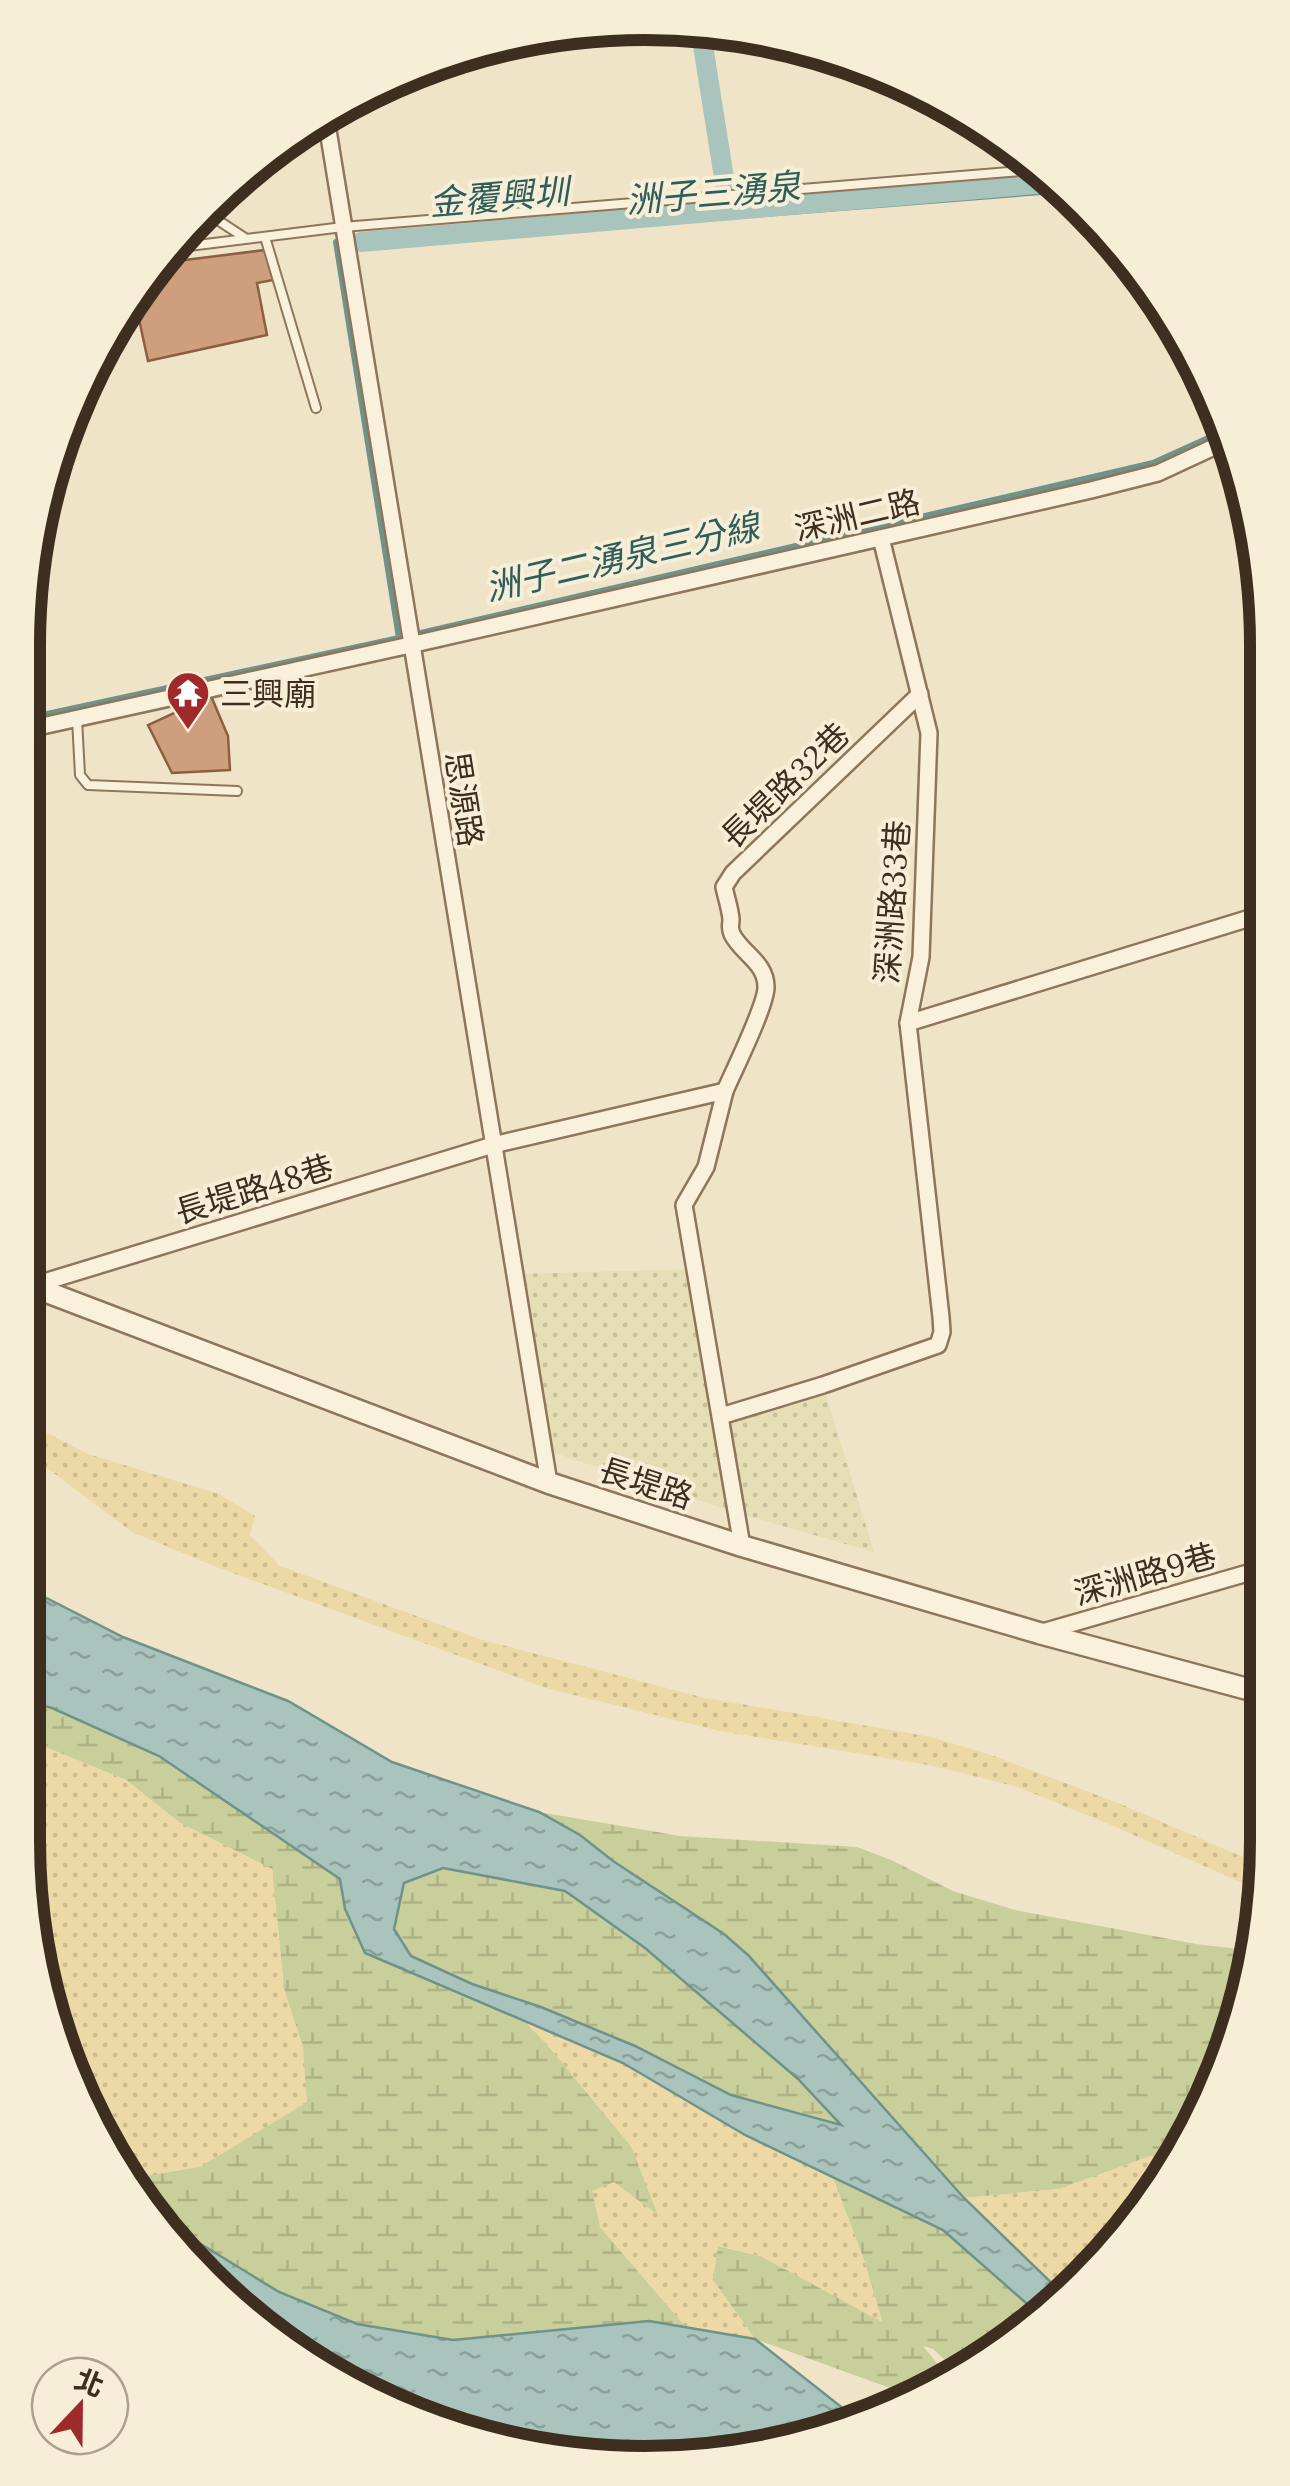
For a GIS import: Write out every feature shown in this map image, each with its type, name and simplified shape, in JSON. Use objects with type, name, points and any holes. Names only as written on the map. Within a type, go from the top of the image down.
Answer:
[{"type":"street","name":"思源路","points":[[328,130],[548,1483]]},
{"type":"street","name":"深洲二路","points":[[40,727],[1158,472],[1216,446]]},
{"type":"street","name":"深洲路33巷","points":[[880,538],[929,733],[920,956],[908,1023],[1250,918]]},
{"type":"street","name":"長堤路32巷","points":[[742,1546],[684,1205],[706,1167],[725,1091],[766,986],[752,955],[730,931],[724,887],[733,872],[920,694]]},
{"type":"street","points":[[721,1416],[938,1345],[941,1317],[908,1023]]},
{"type":"street","points":[[493,1146],[725,1091]]},
{"type":"street","name":"長堤路48巷","points":[[40,1281],[493,1146]]},
{"type":"street","name":"長堤路","points":[[40,1290],[548,1483],[742,1546],[1250,1690]]},
{"type":"street","name":"深洲路9巷","points":[[1039,1633],[1250,1572]]},
{"type":"lane","points":[[190,246],[344,227],[1020,171]]},
{"type":"lane","points":[[216,219],[247,239]]},
{"type":"lane","points":[[265,236],[316,408]]},
{"type":"lane","points":[[77,719],[80,774],[88,785],[238,792]]},
{"type":"shaded area","points":[[695,1269],[721,1415],[823,1385],[874,1552],[737,1513],[543,1449],[515,1274]]},
{"type":"green space","points":[[40,1677],[565,1890],[645,1948],[798,2079],[943,2230],[1030,2307],[949,2364],[933,2349],[923,2346],[941,2369],[898,2391],[755,2339],[713,2280],[717,2246],[761,2256],[882,2321],[833,2178],[527,2024],[631,2146],[659,2217],[600,2227],[686,2327],[649,2321],[453,2340],[357,2324],[279,2292],[186,2235],[140,2174],[146,2176],[303,2048],[284,1989],[272,1869],[180,1823],[126,1780],[40,1745]]},
{"type":"green space","points":[[539,1812],[680,1836],[857,1847],[953,1891],[1015,1910],[1240,1949],[1229,1998],[1204,2073],[1165,2151],[1059,2189],[964,2198]]},
{"type":"sand","points":[[40,1430],[88,1454],[219,1494],[255,1516],[250,1535],[280,1566],[479,1639],[701,1697],[931,1737],[991,1755],[1118,1803],[1250,1860],[1249,1886],[1018,1787],[929,1765],[720,1731],[546,1688],[132,1532],[40,1465]]},
{"type":"sand","points":[[40,1745],[126,1780],[180,1823],[272,1869],[284,1989],[303,2048],[307,2102],[200,2167],[140,2174],[102,2109],[61,1998],[41,1881]]},
{"type":"sand","points":[[524,2021],[623,2063],[745,2135],[833,2178],[882,2322],[761,2256],[718,2246],[713,2280],[755,2339],[686,2327],[600,2227],[592,2191],[614,2182],[658,2215],[631,2146]]},
{"type":"sand","points":[[1165,2151],[1100,2240],[1055,2286],[964,2198],[1059,2189]]},
{"type":"water","points":[[40,1595],[123,1637],[288,1701],[392,1762],[539,1812],[580,1835],[724,1934],[748,1955],[964,2198],[1055,2286],[1030,2307],[943,2230],[745,2135],[623,2063],[365,1953],[345,1909],[340,1879],[159,1756],[40,1705]],"holes":[[[443,1868],[565,1891],[645,1948],[798,2079],[841,2125],[731,2095],[635,2046],[541,2007],[472,1984],[411,1956],[394,1929],[404,1883]]]},
{"type":"water","points":[[186,2235],[279,2292],[357,2324],[453,2340],[649,2321],[755,2339],[847,2411],[763,2434],[685,2445],[605,2445],[527,2434],[413,2400],[342,2365],[246,2296]]},
{"type":"building","points":[[265,250],[273,280],[257,283],[267,335],[148,361],[138,315],[178,261]]},
{"type":"building","name":"三興廟","points":[[211,696],[228,736],[230,770],[172,773],[148,725]]},
{"type":"waterway","points":[[703,43],[729,209]]},
{"type":"waterway","name":"金覆興圳","points":[[361,242],[1037,184]]},
{"type":"waterway","name":"洲子三湧泉","points":[[362,246],[1046,192]]},
{"type":"waterway","points":[[336,242],[399,638]]},
{"type":"waterway","name":"洲子二湧泉三分線","points":[[40,716],[399,638],[1153,463],[1213,436]]},
{"type":"place","name":"三興廟","points":[[188,731]]}]
